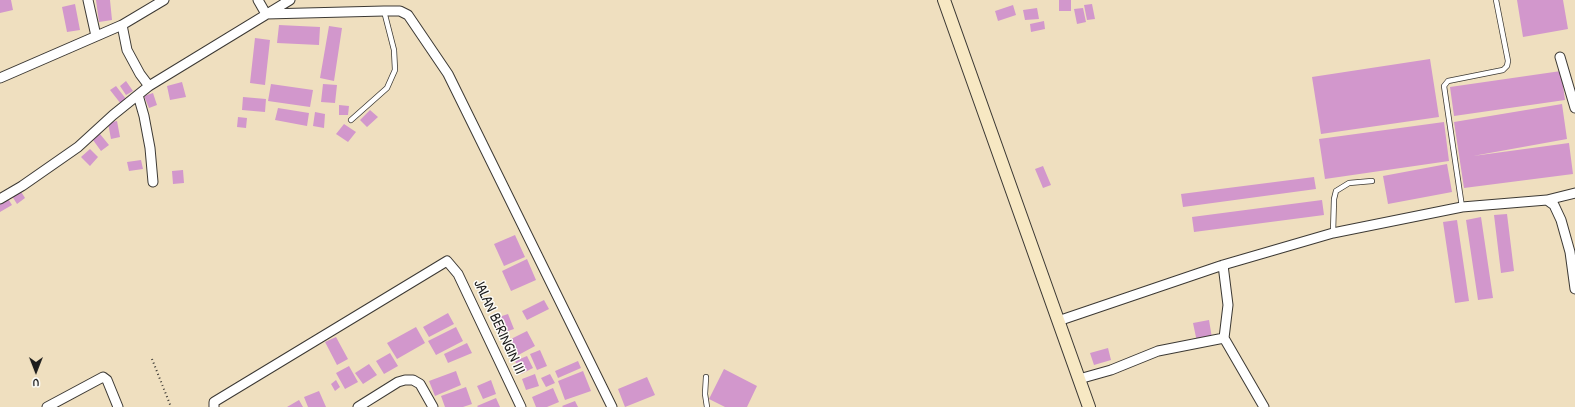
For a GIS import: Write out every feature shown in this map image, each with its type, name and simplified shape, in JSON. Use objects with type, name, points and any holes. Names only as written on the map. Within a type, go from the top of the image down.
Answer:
[{"type":"street","points":[[88,0],[96,36]]},
{"type":"street","points":[[0,78],[122,26],[164,0]]},
{"type":"street","points":[[0,199],[78,147],[113,115],[149,86],[290,0]]},
{"type":"street","points":[[944,0],[1089,407]]},
{"type":"street","points":[[260,3],[266,14]]},
{"type":"street","points":[[266,14],[400,11],[408,15],[448,74],[612,407]]},
{"type":"street","points":[[122,26],[127,50],[140,74],[149,86]]},
{"type":"street","points":[[1560,57],[1575,108]]},
{"type":"street","points":[[138,95],[144,116],[150,148],[153,182]]},
{"type":"street","points":[[1058,321],[1223,265],[1333,234],[1462,207],[1547,200],[1575,193]]},
{"type":"street","points":[[1547,200],[1554,205],[1561,220],[1570,252],[1575,289]]},
{"type":"street","name":"JALAN BERINGIN III","points":[[214,407],[214,402],[449,261],[458,274],[521,407]]},
{"type":"street","points":[[1223,265],[1228,305],[1224,338],[1264,407]]},
{"type":"street","points":[[1079,379],[1111,370],[1158,352],[1224,338]]},
{"type":"street","points":[[47,407],[103,377],[108,380],[118,407]]},
{"type":"street","points":[[358,407],[398,382],[405,380],[420,384],[433,407]]},
{"type":"lane","points":[[1462,207],[1444,86],[1448,81],[1502,70],[1507,66],[1508,61],[1496,0]]},
{"type":"lane","points":[[351,120],[387,88],[395,70],[394,50],[384,11]]},
{"type":"lane","points":[[1333,234],[1334,199],[1336,191],[1349,183],[1372,181]]},
{"type":"lane","points":[[706,377],[705,394],[707,407]]},
{"type":"path","points":[[152,359],[171,407]]},
{"type":"building","points":[[0,0],[11,0],[13,10],[0,13]]},
{"type":"building","points":[[96,0],[110,0],[112,20],[99,22]]},
{"type":"building","points":[[1059,0],[1071,0],[1071,11],[1059,11]]},
{"type":"building","points":[[1517,0],[1563,0],[1568,29],[1523,37]]},
{"type":"building","points":[[75,4],[80,30],[67,32],[62,7]]},
{"type":"building","points":[[1092,4],[1095,19],[1087,20],[1084,5]]},
{"type":"building","points":[[1013,5],[1016,15],[998,21],[995,11]]},
{"type":"building","points":[[1037,8],[1039,19],[1025,20],[1023,10]]},
{"type":"building","points":[[1083,8],[1086,22],[1077,24],[1074,9]]},
{"type":"building","points":[[1044,21],[1045,29],[1031,32],[1030,24]]},
{"type":"building","points":[[279,25],[320,27],[319,45],[277,43]]},
{"type":"building","points":[[329,26],[342,28],[334,81],[320,78]]},
{"type":"building","points":[[255,38],[270,40],[265,85],[250,83]]},
{"type":"building","points":[[1430,59],[1439,117],[1321,134],[1312,77]]},
{"type":"building","points":[[1561,71],[1565,100],[1454,116],[1450,87]]},
{"type":"building","points":[[126,81],[133,91],[126,95],[120,86]]},
{"type":"building","points":[[182,82],[186,97],[170,100],[167,86]]},
{"type":"building","points":[[271,84],[313,90],[310,107],[268,101]]},
{"type":"building","points":[[323,84],[337,85],[335,103],[321,102]]},
{"type":"building","points":[[116,86],[126,99],[121,104],[110,90]]},
{"type":"building","points":[[153,93],[157,105],[149,108],[144,96]]},
{"type":"building","points":[[243,97],[266,99],[265,112],[242,110]]},
{"type":"building","points":[[1562,104],[1567,139],[1473,156],[1569,143],[1573,174],[1464,188],[1454,122]]},
{"type":"building","points":[[339,105],[349,106],[348,115],[339,115]]},
{"type":"building","points":[[278,108],[309,113],[307,126],[275,120]]},
{"type":"building","points":[[370,110],[378,117],[367,127],[360,120]]},
{"type":"building","points":[[315,112],[325,114],[324,128],[313,126]]},
{"type":"building","points":[[238,117],[247,118],[246,128],[237,127]]},
{"type":"building","points":[[117,121],[120,137],[111,139],[108,123]]},
{"type":"building","points":[[1444,122],[1449,161],[1325,179],[1319,139]]},
{"type":"building","points":[[344,124],[356,132],[348,142],[336,134]]},
{"type":"building","points":[[100,134],[109,145],[101,151],[93,140]]},
{"type":"building","points":[[90,149],[98,157],[90,166],[81,157]]},
{"type":"building","points":[[141,160],[143,169],[129,171],[127,162]]},
{"type":"building","points":[[1447,164],[1452,192],[1388,204],[1383,176]]},
{"type":"building","points":[[1043,166],[1051,185],[1043,188],[1035,169]]},
{"type":"building","points":[[183,170],[184,183],[173,184],[172,171]]},
{"type":"building","points":[[1314,177],[1316,189],[1183,207],[1181,194]]},
{"type":"building","points":[[20,190],[25,198],[17,204],[12,196]]},
{"type":"building","points":[[7,197],[12,205],[0,212],[0,201]]},
{"type":"building","points":[[1322,200],[1324,215],[1194,232],[1192,217]]},
{"type":"building","points":[[1507,214],[1514,271],[1501,273],[1494,215]]},
{"type":"building","points":[[1481,217],[1493,298],[1478,300],[1466,220]]},
{"type":"building","points":[[1457,220],[1469,301],[1455,303],[1443,222]]},
{"type":"building","points":[[515,235],[525,257],[504,266],[494,244]]},
{"type":"building","points":[[527,259],[536,280],[511,291],[502,271]]},
{"type":"building","points":[[544,300],[549,309],[527,320],[522,311]]},
{"type":"building","points":[[448,313],[454,324],[429,337],[423,327]]},
{"type":"building","points":[[508,314],[514,329],[499,334],[493,319]]},
{"type":"building","points":[[1209,320],[1212,338],[1197,342],[1193,323]]},
{"type":"building","points":[[416,327],[425,343],[397,359],[387,343]]},
{"type":"building","points":[[456,327],[463,341],[436,355],[428,341]]},
{"type":"building","points":[[527,331],[535,346],[511,359],[503,343]]},
{"type":"building","points":[[336,337],[348,359],[337,365],[325,342]]},
{"type":"building","points":[[467,343],[472,353],[448,363],[444,354]]},
{"type":"building","points":[[1108,348],[1111,360],[1094,365],[1090,353]]},
{"type":"building","points":[[540,350],[547,366],[537,370],[530,354]]},
{"type":"building","points":[[390,353],[398,366],[384,374],[376,361]]},
{"type":"building","points":[[527,356],[533,368],[521,374],[515,361]]},
{"type":"building","points":[[578,361],[581,368],[558,378],[555,371]]},
{"type":"building","points":[[369,364],[377,375],[363,384],[355,373]]},
{"type":"building","points":[[349,366],[358,382],[345,389],[336,373]]},
{"type":"building","points":[[724,369],[757,386],[747,407],[725,407],[709,399]]},
{"type":"building","points":[[456,371],[461,385],[435,396],[429,381]]},
{"type":"building","points":[[583,371],[591,391],[565,400],[558,381]]},
{"type":"building","points":[[535,374],[539,386],[526,390],[522,379]]},
{"type":"building","points":[[550,374],[555,383],[546,387],[541,378]]},
{"type":"building","points":[[647,377],[655,395],[625,407],[618,389]]},
{"type":"building","points":[[336,380],[340,387],[335,391],[331,384]]},
{"type":"building","points":[[491,380],[496,394],[483,399],[477,386]]},
{"type":"building","points":[[466,387],[472,404],[463,407],[445,407],[441,396]]},
{"type":"building","points":[[553,388],[559,402],[547,407],[536,407],[532,397]]},
{"type":"building","points":[[319,391],[326,407],[308,407],[304,397]]},
{"type":"building","points":[[496,398],[500,407],[477,406]]},
{"type":"building","points":[[299,400],[303,407],[287,407]]},
{"type":"building","points":[[575,401],[578,407],[562,406]]}]
